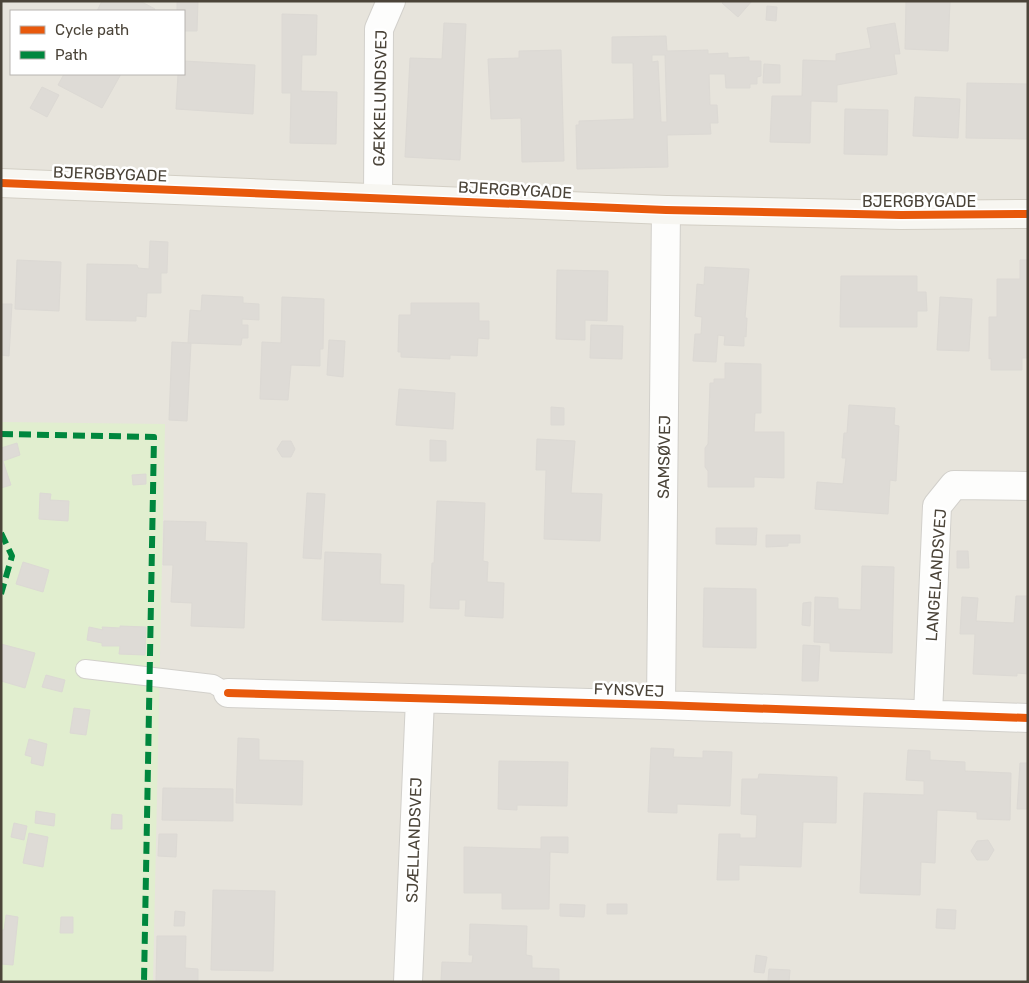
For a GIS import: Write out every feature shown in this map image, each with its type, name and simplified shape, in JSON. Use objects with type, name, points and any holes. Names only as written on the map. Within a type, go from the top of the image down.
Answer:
[{"type":"street","name":"GÆKKELUNDSVEJ","points":[[378,197],[379,29],[391,1]]},
{"type":"street","name":"BJERGBYGADE","points":[[1,183],[666,210],[901,215],[1028,214]]},
{"type":"street","name":"SAMSØVEJ","points":[[661,705],[666,210]]},
{"type":"street","name":"LANGELANDSVEJ","points":[[928,714],[937,506],[954,486],[1028,486]]},
{"type":"street","name":"FYNSVEJ","points":[[228,693],[661,705],[1028,718]]},
{"type":"street","name":"SJÆLLANDSVEJ","points":[[408,982],[420,698]]},
{"type":"lane","points":[[85,669],[213,684],[228,693]]},
{"type":"shaded area","points":[[1,1],[1028,1],[1028,982],[1,982]]},
{"type":"green space","points":[[1,422],[165,424],[153,982],[1,982]]},
{"type":"building","points":[[102,1],[140,1],[155,9],[154,10],[98,10]]},
{"type":"building","points":[[177,1],[198,1],[197,31],[185,31],[185,10],[177,10]]},
{"type":"building","points":[[724,1],[752,1],[738,17],[722,3]]},
{"type":"building","points":[[906,1],[950,1],[948,51],[905,49]]},
{"type":"building","points":[[767,6],[777,7],[776,21],[766,20]]},
{"type":"building","points":[[282,14],[317,15],[316,55],[302,55],[301,91],[337,92],[336,144],[290,143],[291,93],[282,93]]},
{"type":"building","points":[[444,23],[466,24],[460,160],[405,157],[410,58],[442,59]]},
{"type":"building","points":[[895,23],[900,54],[894,54],[897,74],[837,85],[837,102],[811,101],[810,143],[770,142],[772,96],[802,96],[803,60],[836,61],[836,54],[871,48],[867,28]]},
{"type":"building","points":[[666,36],[667,51],[708,50],[708,54],[728,53],[728,58],[749,57],[749,61],[761,61],[761,76],[757,77],[757,84],[750,84],[750,88],[726,88],[725,74],[709,74],[710,105],[717,105],[718,123],[710,123],[711,134],[667,135],[668,167],[577,169],[576,125],[579,125],[579,121],[634,119],[633,63],[612,63],[612,37]],"holes":[[[652,55],[665,55],[667,122],[661,122],[658,61],[652,62]]]},
{"type":"building","points":[[561,50],[564,161],[522,162],[521,118],[491,119],[488,59],[519,58],[519,51]]},
{"type":"building","points":[[185,61],[255,65],[253,114],[176,109],[178,75],[185,75]]},
{"type":"building","points":[[764,64],[780,65],[780,83],[763,83]]},
{"type":"building","points":[[63,75],[120,75],[102,108],[58,85]]},
{"type":"building","points":[[967,83],[1028,84],[1028,139],[966,138]]},
{"type":"building","points":[[42,87],[59,95],[47,117],[30,108]]},
{"type":"building","points":[[915,97],[960,99],[958,138],[913,136]]},
{"type":"building","points":[[845,109],[888,110],[887,155],[844,154]]},
{"type":"building","points":[[150,241],[168,242],[167,273],[161,273],[161,293],[147,293],[146,317],[136,316],[136,321],[86,320],[87,264],[137,265],[138,268],[149,269]]},
{"type":"building","points":[[17,260],[61,262],[59,311],[15,309]]},
{"type":"building","points":[[1020,260],[1028,260],[1028,358],[1022,358],[1022,370],[991,370],[991,358],[989,359],[989,317],[997,317],[997,279],[1020,279]]},
{"type":"building","points":[[705,267],[749,269],[744,346],[724,345],[725,336],[718,335],[716,362],[693,361],[695,334],[701,334],[702,317],[695,316],[697,284],[704,285]]},
{"type":"building","points":[[557,270],[608,271],[607,321],[585,320],[585,340],[556,339]]},
{"type":"building","points":[[841,276],[917,276],[917,292],[926,292],[927,311],[917,311],[917,327],[840,327]]},
{"type":"building","points":[[202,295],[243,297],[243,303],[259,304],[259,320],[242,319],[242,325],[248,325],[248,338],[242,338],[241,345],[188,343],[190,310],[201,311]]},
{"type":"building","points":[[282,297],[324,299],[323,349],[320,349],[320,366],[291,365],[288,400],[260,399],[262,342],[281,343]]},
{"type":"building","points":[[940,297],[972,299],[969,351],[937,350]]},
{"type":"building","points":[[411,303],[479,303],[479,321],[489,321],[489,339],[478,338],[477,356],[450,355],[450,359],[401,357],[401,352],[398,352],[399,315],[411,315]]},
{"type":"building","points":[[1,304],[12,304],[9,356],[1,355]]},
{"type":"building","points":[[591,325],[623,326],[622,359],[590,358]]},
{"type":"building","points":[[329,340],[345,341],[343,377],[327,375]]},
{"type":"building","points":[[172,342],[191,343],[187,421],[169,420]]},
{"type":"building","points":[[725,363],[761,364],[761,413],[755,413],[754,432],[784,432],[784,478],[754,477],[754,487],[708,487],[705,448],[708,444],[710,383],[714,383],[714,379],[725,379]]},
{"type":"building","points":[[399,389],[455,393],[453,429],[396,425]]},
{"type":"building","points":[[849,405],[895,408],[894,425],[899,426],[896,481],[890,480],[888,514],[815,509],[817,482],[843,484],[846,458],[842,458],[844,433],[847,433]]},
{"type":"building","points":[[551,407],[564,408],[564,425],[551,425]]},
{"type":"building","points":[[537,439],[575,441],[571,493],[602,494],[600,541],[544,539],[546,470],[536,470]]},
{"type":"building","points":[[430,440],[446,441],[446,461],[430,461]]},
{"type":"building","points":[[282,441],[291,441],[295,449],[291,457],[282,457],[277,449]]},
{"type":"building","points":[[17,443],[20,455],[3,461],[11,485],[1,488],[1,448]]},
{"type":"building","points":[[146,474],[146,484],[133,485],[132,475]]},
{"type":"building","points":[[40,493],[51,494],[50,500],[69,501],[68,521],[39,519]]},
{"type":"building","points":[[307,493],[325,494],[321,559],[303,558]]},
{"type":"building","points":[[437,501],[485,503],[483,561],[488,562],[487,582],[504,583],[503,618],[465,616],[466,600],[459,600],[459,609],[430,608]]},
{"type":"building","points":[[164,521],[206,522],[205,541],[247,543],[244,628],[191,626],[192,603],[171,602],[173,565],[163,565]]},
{"type":"building","points":[[716,528],[757,528],[756,545],[716,544]]},
{"type":"building","points":[[766,535],[800,535],[800,543],[788,543],[788,546],[766,547]]},
{"type":"building","points":[[957,551],[968,551],[969,568],[957,568]]},
{"type":"building","points":[[325,552],[381,554],[380,584],[404,585],[403,622],[322,620]]},
{"type":"building","points":[[23,562],[49,570],[43,592],[16,584]]},
{"type":"building","points":[[862,566],[894,567],[892,653],[830,651],[830,643],[814,642],[815,597],[838,598],[838,609],[861,610]]},
{"type":"building","points":[[704,588],[756,589],[756,648],[703,647]]},
{"type":"building","points":[[1016,596],[1028,596],[1028,674],[1017,673],[1017,676],[973,674],[975,634],[960,634],[962,597],[978,598],[976,621],[1014,623]]},
{"type":"building","points":[[811,602],[810,626],[802,625],[803,603]]},
{"type":"building","points":[[120,626],[146,627],[145,655],[119,654],[120,646],[102,646],[102,643],[87,640],[89,627],[103,630],[102,627],[120,628]]},
{"type":"building","points":[[1,644],[35,653],[25,688],[1,681]]},
{"type":"building","points":[[803,645],[820,646],[818,681],[802,681]]},
{"type":"building","points":[[46,675],[65,680],[62,692],[42,687]]},
{"type":"building","points":[[74,708],[90,710],[86,735],[70,733]]},
{"type":"building","points":[[238,738],[259,739],[259,760],[303,761],[302,805],[236,803]]},
{"type":"building","points":[[29,739],[47,744],[43,766],[31,763],[32,757],[25,755]]},
{"type":"building","points":[[651,748],[674,749],[673,757],[703,758],[703,751],[732,752],[730,806],[677,804],[677,813],[648,812]]},
{"type":"building","points":[[908,750],[930,751],[930,760],[965,762],[965,771],[1011,773],[1010,820],[977,819],[977,812],[937,810],[935,863],[921,862],[920,895],[860,893],[864,793],[924,795],[924,781],[906,780]]},
{"type":"building","points":[[499,761],[568,762],[567,806],[517,805],[517,810],[498,809]]},
{"type":"building","points":[[1020,763],[1028,763],[1028,809],[1017,809]]},
{"type":"building","points":[[759,774],[837,777],[836,823],[803,822],[801,867],[739,865],[739,880],[717,880],[719,834],[740,834],[740,838],[756,838],[757,815],[741,814],[742,779],[758,779]]},
{"type":"building","points":[[163,788],[233,789],[233,821],[162,820]]},
{"type":"building","points":[[36,811],[55,814],[54,826],[35,823]]},
{"type":"building","points":[[112,814],[122,815],[122,829],[111,829]]},
{"type":"building","points":[[14,823],[27,826],[24,840],[11,837]]},
{"type":"building","points":[[29,833],[48,837],[43,867],[23,863]]},
{"type":"building","points":[[159,834],[177,834],[176,857],[158,856]]},
{"type":"building","points":[[541,837],[568,837],[568,853],[550,852],[549,909],[502,909],[502,893],[464,893],[464,847],[541,849]]},
{"type":"building","points":[[988,840],[994,850],[988,860],[977,860],[971,851],[977,841]]},
{"type":"building","points":[[213,890],[275,891],[273,971],[211,970]]},
{"type":"building","points":[[560,904],[585,905],[584,917],[560,916]]},
{"type":"building","points":[[607,904],[627,904],[627,914],[607,914]]},
{"type":"building","points":[[937,909],[956,910],[955,929],[936,928]]},
{"type":"building","points":[[175,911],[185,912],[184,926],[174,926]]},
{"type":"building","points":[[6,915],[18,917],[13,965],[1,964],[1,930],[4,930]]},
{"type":"building","points":[[61,917],[73,917],[73,933],[60,933]]},
{"type":"building","points":[[470,924],[527,926],[526,955],[532,956],[532,968],[559,969],[559,982],[441,982],[442,962],[472,963],[473,955],[469,955]]},
{"type":"building","points":[[157,936],[186,936],[185,968],[198,969],[198,982],[156,982]]},
{"type":"building","points":[[756,955],[767,957],[764,973],[754,972]]},
{"type":"building","points":[[769,969],[790,970],[789,982],[768,981]]},
{"type":"marked path","points":[[1,434],[154,437],[144,982]]},
{"type":"marked path","points":[[1,533],[12,556],[1,594]]},
{"type":"cycle path","points":[[1,183],[666,210],[901,215],[1028,214]]},
{"type":"cycle path","points":[[228,693],[661,705],[1028,718]]}]
